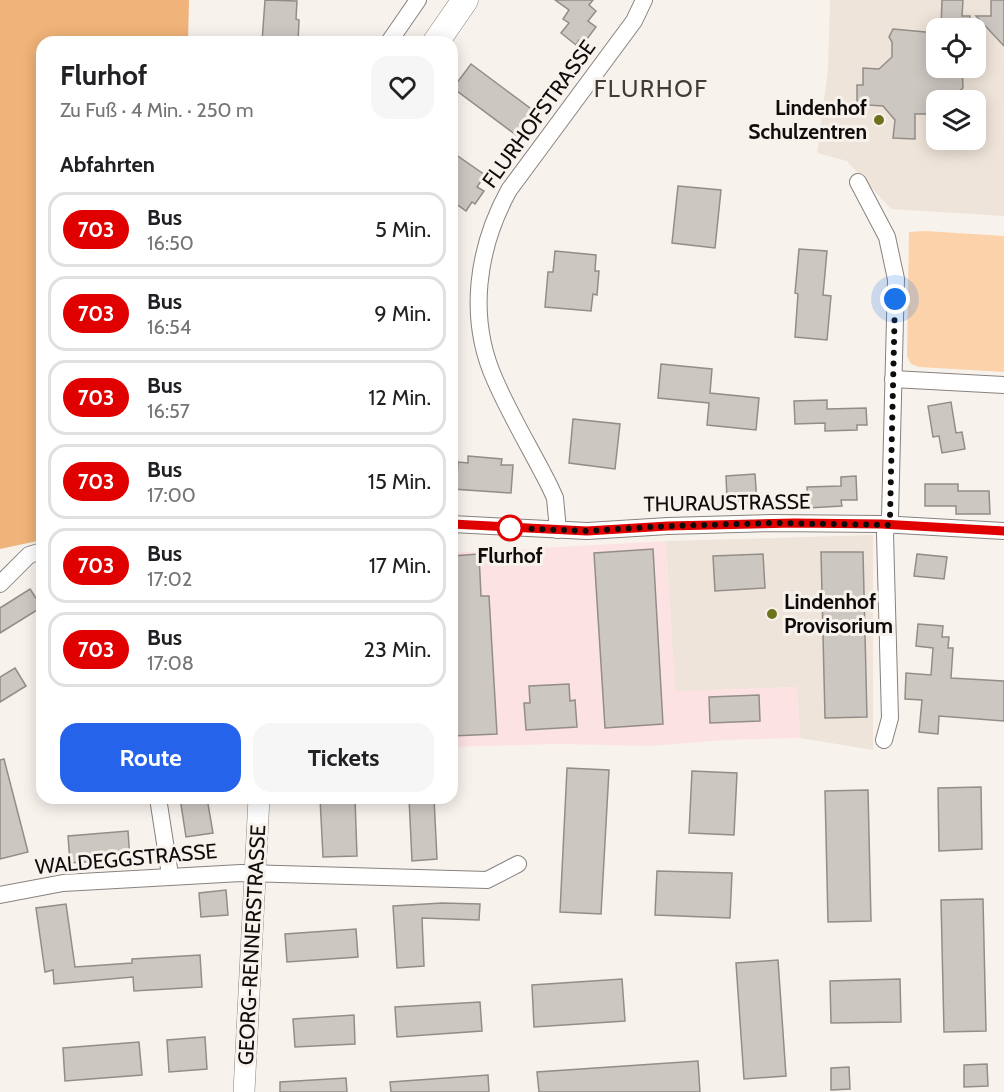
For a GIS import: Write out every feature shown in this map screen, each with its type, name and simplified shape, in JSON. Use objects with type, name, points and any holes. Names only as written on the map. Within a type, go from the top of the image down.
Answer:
[{"type":"highway","points":[[440,36],[465,0]]},
{"type":"main road","name":"GEORG-RENNERSTRASSE","points":[[244,1092],[260,804]]},
{"type":"street","points":[[393,36],[418,0]]},
{"type":"street","name":"FLURHOFSTRASSE","points":[[558,530],[555,498],[495,379],[485,350],[478,309],[482,261],[498,210],[509,190],[634,21],[644,0]]},
{"type":"street","points":[[858,182],[887,237],[896,279],[890,517],[885,534],[890,718],[884,740]]},
{"type":"street","points":[[893,379],[1004,385]]},
{"type":"street","name":"THURAUSTRASSE","points":[[460,525],[587,531],[773,523],[888,525],[1004,531]]},
{"type":"street","points":[[0,584],[36,553]]},
{"type":"street","points":[[159,804],[170,875]]},
{"type":"street","name":"WALDEGGSTRASSE","points":[[0,895],[63,882],[255,872],[488,880],[518,864]]},
{"type":"shaded area","points":[[0,0],[189,0],[188,36],[36,36],[36,541],[0,549]]},
{"type":"shaded area","name":"Lindenhof Schulzentren","points":[[830,0],[1004,0],[1004,216],[891,209],[847,161],[817,153],[828,69]]},
{"type":"shaded area","points":[[909,232],[1004,236],[1004,372],[919,367],[911,364],[907,356]]},
{"type":"shaded area","name":"Lindenhof Provisorium","points":[[873,535],[873,750],[800,738],[797,687],[675,692],[666,541]]},
{"type":"shaded area","points":[[666,541],[675,691],[797,687],[800,738],[723,740],[651,746],[558,744],[458,747],[458,553]]},
{"type":"building","points":[[265,0],[297,1],[298,36],[262,36]]},
{"type":"building","points":[[555,0],[593,0],[589,5],[596,11],[588,21],[596,27],[584,43],[579,40],[576,45],[561,33],[569,23],[563,19],[569,10]]},
{"type":"building","points":[[942,0],[963,0],[962,16],[970,16],[970,18],[941,18]]},
{"type":"building","points":[[991,0],[1004,0],[1004,46],[986,27],[986,18],[976,16],[991,16]]},
{"type":"building","points":[[893,29],[926,32],[926,78],[962,78],[963,88],[961,90],[926,90],[926,114],[915,114],[915,139],[893,138],[895,120],[883,106],[868,105],[863,110],[857,105],[857,85],[863,85],[863,68],[879,69],[892,57],[892,42],[889,37]]},
{"type":"building","points":[[471,64],[534,111],[516,135],[458,92],[458,81]]},
{"type":"building","points":[[458,156],[485,175],[477,187],[484,191],[475,204],[472,202],[466,211],[458,205]]},
{"type":"building","points":[[678,186],[721,190],[715,248],[672,243]]},
{"type":"building","points":[[799,249],[827,251],[823,295],[831,296],[827,340],[795,337],[798,294],[795,293]]},
{"type":"building","points":[[555,251],[596,255],[595,271],[599,271],[597,295],[593,294],[591,311],[545,307],[548,272],[553,272]]},
{"type":"building","points":[[661,364],[712,369],[710,393],[759,398],[756,430],[707,425],[709,403],[658,398]]},
{"type":"building","points":[[827,400],[827,409],[866,408],[867,425],[857,425],[857,430],[825,431],[825,423],[795,424],[794,401]]},
{"type":"building","points":[[951,402],[956,433],[962,432],[965,449],[942,453],[939,436],[933,437],[928,406]]},
{"type":"building","points":[[573,419],[620,424],[615,469],[569,463]]},
{"type":"building","points":[[468,456],[502,459],[501,465],[513,465],[511,493],[458,489],[458,462],[468,463]]},
{"type":"building","points":[[755,474],[757,503],[736,504],[736,499],[727,499],[726,476]]},
{"type":"building","points":[[856,476],[857,500],[841,500],[842,506],[808,508],[807,487],[841,486],[841,477]]},
{"type":"building","points":[[925,484],[958,484],[958,491],[989,491],[990,514],[956,514],[956,506],[925,506]]},
{"type":"building","points":[[653,549],[663,724],[605,728],[594,553]]},
{"type":"building","points":[[821,552],[863,552],[867,717],[825,718]]},
{"type":"building","points":[[479,554],[481,596],[489,596],[497,734],[458,736],[458,556]]},
{"type":"building","points":[[763,554],[765,588],[715,591],[713,556]]},
{"type":"building","points":[[917,554],[947,557],[944,579],[914,576]]},
{"type":"building","points":[[30,589],[36,598],[36,611],[0,633],[0,608]]},
{"type":"building","points":[[918,624],[943,626],[942,637],[949,637],[948,648],[953,648],[951,678],[1004,681],[1004,721],[939,716],[938,734],[919,732],[922,700],[905,699],[906,673],[931,675],[933,648],[916,646]]},
{"type":"building","points":[[15,668],[26,686],[0,702],[0,677]]},
{"type":"building","points":[[569,684],[570,701],[575,700],[577,727],[526,730],[524,703],[530,703],[529,686]]},
{"type":"building","points":[[759,695],[760,721],[710,723],[709,697]]},
{"type":"building","points":[[4,759],[28,852],[0,859],[0,760]]},
{"type":"building","points":[[567,768],[609,770],[601,914],[560,912]]},
{"type":"building","points":[[692,771],[737,773],[734,835],[689,833]]},
{"type":"building","points":[[981,787],[982,849],[939,851],[938,788]]},
{"type":"building","points":[[868,790],[871,921],[828,922],[825,791]]},
{"type":"building","points":[[181,804],[208,804],[213,833],[186,837]]},
{"type":"building","points":[[320,804],[355,804],[357,856],[323,857]]},
{"type":"building","points":[[409,804],[434,804],[437,859],[412,861]]},
{"type":"building","points":[[128,831],[130,859],[70,863],[68,836]]},
{"type":"building","points":[[657,871],[732,873],[730,918],[655,915]]},
{"type":"building","points":[[226,890],[228,915],[201,917],[199,893]]},
{"type":"building","points":[[983,899],[986,1031],[944,1032],[941,900]]},
{"type":"building","points":[[442,903],[480,904],[479,920],[422,918],[424,966],[397,968],[393,906]]},
{"type":"building","points":[[66,904],[75,967],[132,963],[132,959],[200,955],[202,987],[134,991],[133,977],[54,984],[53,970],[45,972],[36,908]]},
{"type":"building","points":[[356,929],[358,957],[287,962],[285,934]]},
{"type":"building","points":[[778,960],[786,1076],[744,1079],[736,963]]},
{"type":"building","points":[[622,979],[625,1021],[534,1027],[532,985]]},
{"type":"building","points":[[900,979],[901,1022],[831,1023],[830,981]]},
{"type":"building","points":[[480,1002],[482,1031],[397,1037],[395,1007]]},
{"type":"building","points":[[354,1015],[355,1044],[295,1047],[293,1019]]},
{"type":"building","points":[[205,1037],[207,1069],[169,1072],[167,1040]]},
{"type":"building","points":[[139,1042],[142,1075],[65,1081],[63,1048]]},
{"type":"building","points":[[698,1061],[700,1092],[539,1092],[537,1072]]},
{"type":"building","points":[[987,1064],[988,1086],[964,1087],[964,1065]]},
{"type":"building","points":[[849,1067],[850,1089],[831,1090],[831,1068]]},
{"type":"building","points":[[488,1075],[489,1092],[391,1092],[390,1082]]},
{"type":"building","points":[[346,1078],[347,1092],[280,1092],[280,1082]]},
{"type":"bus line","name":"703","points":[[458,524],[587,531],[773,523],[881,524],[1004,531]]},
{"type":"place","name":"Lindenhof Schulzentren","points":[[879,120]]},
{"type":"place","name":"Flurhof","points":[[510,528]]},
{"type":"place","name":"Lindenhof Provisorium","points":[[772,614]]},
{"type":"district","name":"FLURHOF","points":[[651,89]]},
{"type":"route","points":[[510,528],[587,531],[773,523],[888,525],[895,299]]}]
